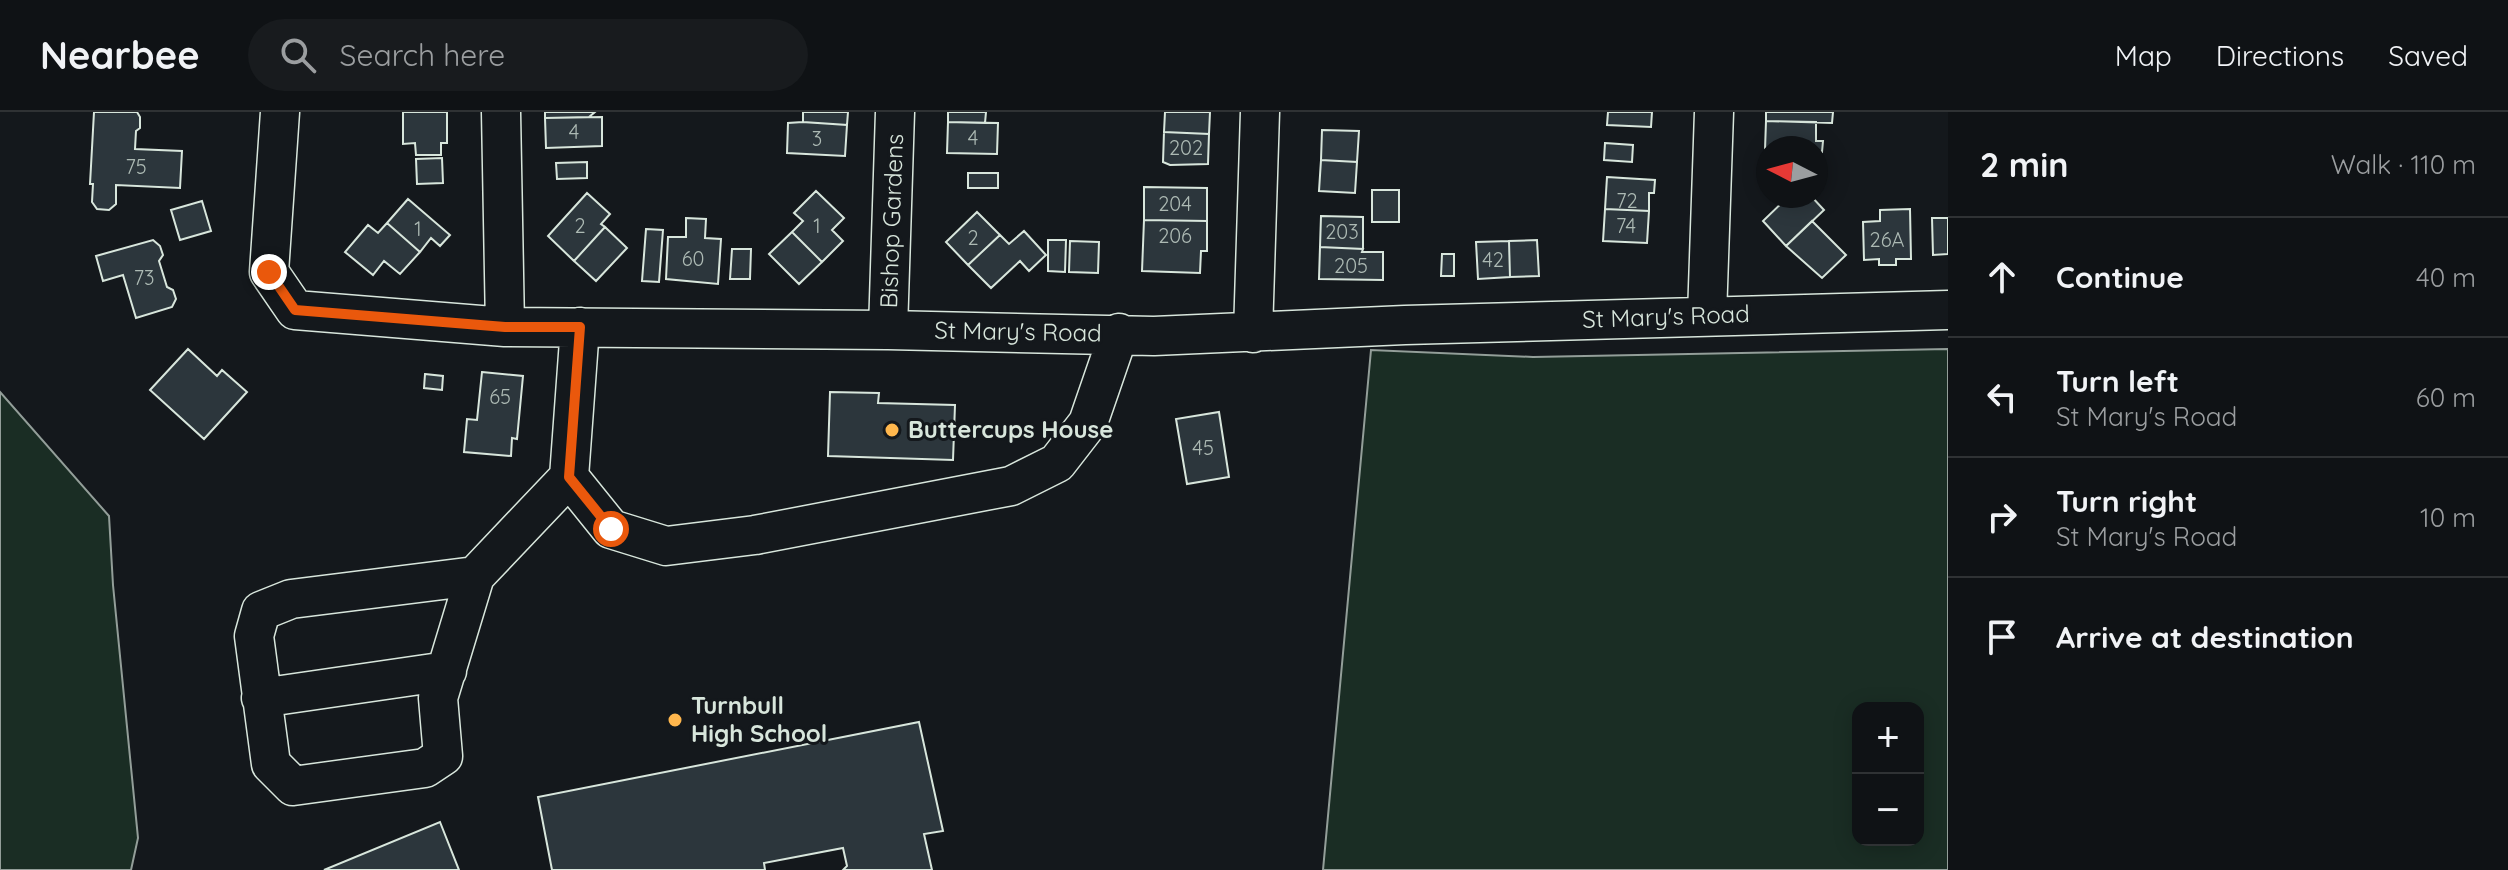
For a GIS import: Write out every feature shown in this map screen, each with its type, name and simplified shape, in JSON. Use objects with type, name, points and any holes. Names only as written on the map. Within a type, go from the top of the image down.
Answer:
[{"type":"street","name":"St Mary's Road","points":[[280,112],[269,272],[295,310],[505,327],[1119,333],[1154,336],[1405,325],[1948,310]]},
{"type":"street","points":[[501,112],[505,327]]},
{"type":"street","name":"Bishop Gardens","points":[[888,330],[895,112]]},
{"type":"street","points":[[1253,333],[1260,112]]},
{"type":"street","points":[[1707,316],[1714,112]]},
{"type":"street","points":[[475,576],[291,599],[261,611],[254,636],[271,764],[293,786],[425,768],[443,756],[438,698],[475,576],[569,477],[580,327]]},
{"type":"street","points":[[569,477],[611,529],[666,546],[755,535],[1011,486],[1057,463],[1088,423],[1119,333]]},
{"type":"street","points":[[261,698],[447,671]]},
{"type":"green space","points":[[1948,349],[1948,870],[1323,870],[1371,350],[1533,357]]},
{"type":"green space","points":[[0,392],[109,516],[138,838],[131,870],[0,870]]},
{"type":"building","points":[[94,112],[137,112],[140,128],[136,131],[135,149],[182,151],[180,188],[116,185],[116,204],[109,210],[97,209],[92,202],[93,184],[90,184]]},
{"type":"building","points":[[403,112],[447,112],[447,143],[441,143],[441,155],[416,155],[415,143],[403,144]]},
{"type":"building","points":[[545,112],[595,112],[589,117],[545,118]]},
{"type":"building","points":[[803,112],[848,112],[847,125],[803,122]]},
{"type":"building","points":[[948,112],[986,112],[985,123],[948,122]]},
{"type":"building","points":[[1165,112],[1210,112],[1209,134],[1164,132]]},
{"type":"building","points":[[1608,112],[1652,112],[1651,127],[1607,125]]},
{"type":"building","points":[[1766,112],[1833,112],[1832,123],[1766,121]]},
{"type":"building","points":[[602,117],[602,146],[546,148],[545,118]]},
{"type":"building","points":[[1766,121],[1816,122],[1816,136],[1765,136]]},
{"type":"building","points":[[948,122],[998,123],[997,154],[947,153]]},
{"type":"building","points":[[788,123],[847,125],[845,156],[787,153]]},
{"type":"building","points":[[1322,130],[1359,131],[1357,162],[1321,160]]},
{"type":"building","points":[[1164,132],[1209,134],[1208,164],[1170,165],[1163,162]]},
{"type":"building","points":[[1605,143],[1633,145],[1632,162],[1604,160]]},
{"type":"building","points":[[442,158],[443,183],[417,184],[416,159]]},
{"type":"building","points":[[1321,160],[1357,162],[1355,193],[1319,191]]},
{"type":"building","points":[[587,162],[587,178],[557,179],[556,163]]},
{"type":"building","points":[[968,173],[998,173],[998,188],[968,188]]},
{"type":"building","points":[[1607,177],[1655,180],[1654,193],[1649,193],[1649,211],[1605,209]]},
{"type":"building","points":[[1144,187],[1207,188],[1207,221],[1144,220]]},
{"type":"building","points":[[1372,190],[1399,190],[1399,222],[1372,222]]},
{"type":"building","points":[[816,191],[844,218],[832,230],[843,241],[822,262],[792,232],[803,221],[794,213]]},
{"type":"building","points":[[587,193],[610,214],[601,224],[605,227],[574,261],[548,236]]},
{"type":"building","points":[[408,199],[450,235],[440,246],[431,238],[420,252],[387,223]]},
{"type":"building","points":[[202,201],[211,231],[180,240],[171,210]]},
{"type":"building","points":[[1777,208],[1824,210],[1786,246],[1763,221]]},
{"type":"building","points":[[1605,209],[1649,211],[1647,243],[1603,241]]},
{"type":"building","points":[[1910,209],[1911,259],[1896,259],[1896,265],[1879,265],[1879,259],[1864,260],[1863,222],[1880,221],[1880,210]]},
{"type":"building","points":[[977,212],[1000,235],[968,265],[946,242]]},
{"type":"building","points":[[1321,216],[1363,217],[1363,249],[1320,247]]},
{"type":"building","points":[[686,218],[706,219],[705,238],[721,239],[718,284],[666,279],[668,237],[686,237]]},
{"type":"building","points":[[1932,218],[1948,218],[1948,254],[1933,255]]},
{"type":"building","points":[[1144,220],[1207,221],[1207,251],[1201,251],[1200,273],[1142,271]]},
{"type":"building","points":[[1812,221],[1846,255],[1822,278],[1786,246]]},
{"type":"building","points":[[387,223],[420,252],[400,274],[384,261],[373,275],[345,252],[368,225],[378,233]]},
{"type":"building","points":[[605,227],[627,248],[596,281],[574,261]]},
{"type":"building","points":[[646,229],[663,230],[659,282],[642,281]]},
{"type":"building","points":[[1024,231],[1046,255],[1029,271],[1020,261],[991,288],[968,265],[1000,235],[1009,244]]},
{"type":"building","points":[[792,232],[822,262],[799,284],[769,254]]},
{"type":"building","points":[[153,240],[160,246],[163,255],[159,261],[167,287],[173,290],[176,299],[172,307],[136,318],[123,275],[103,281],[96,256]]},
{"type":"building","points":[[1048,240],[1066,240],[1065,272],[1048,271]]},
{"type":"building","points":[[1537,240],[1539,276],[1510,277],[1509,241]]},
{"type":"building","points":[[1070,241],[1099,242],[1098,273],[1069,272]]},
{"type":"building","points":[[1509,241],[1510,277],[1478,279],[1476,242]]},
{"type":"building","points":[[1320,247],[1383,252],[1383,280],[1319,279]]},
{"type":"building","points":[[732,249],[751,249],[750,279],[730,279]]},
{"type":"building","points":[[1442,254],[1454,254],[1454,276],[1441,276]]},
{"type":"building","points":[[188,349],[217,376],[222,370],[247,392],[204,439],[150,390]]},
{"type":"building","points":[[482,372],[523,376],[517,439],[512,438],[511,456],[464,452],[467,419],[477,420]]},
{"type":"building","points":[[425,374],[443,376],[442,390],[424,388]]},
{"type":"building","name":"Buttercups House","points":[[830,392],[879,393],[878,403],[955,405],[953,460],[828,456]]},
{"type":"building","points":[[1219,412],[1229,477],[1187,484],[1176,419]]},
{"type":"building","points":[[919,722],[943,831],[924,834],[932,870],[843,870],[847,866],[843,848],[764,863],[765,870],[552,870],[538,797]]},
{"type":"building","points":[[440,822],[459,870],[324,870]]},
{"type":"place","name":"Buttercups House","points":[[892,430]]},
{"type":"place","name":"Turnbull High School","points":[[675,720]]},
{"type":"route","points":[[269,272],[295,310],[505,327],[580,327],[569,477],[611,529]]}]
